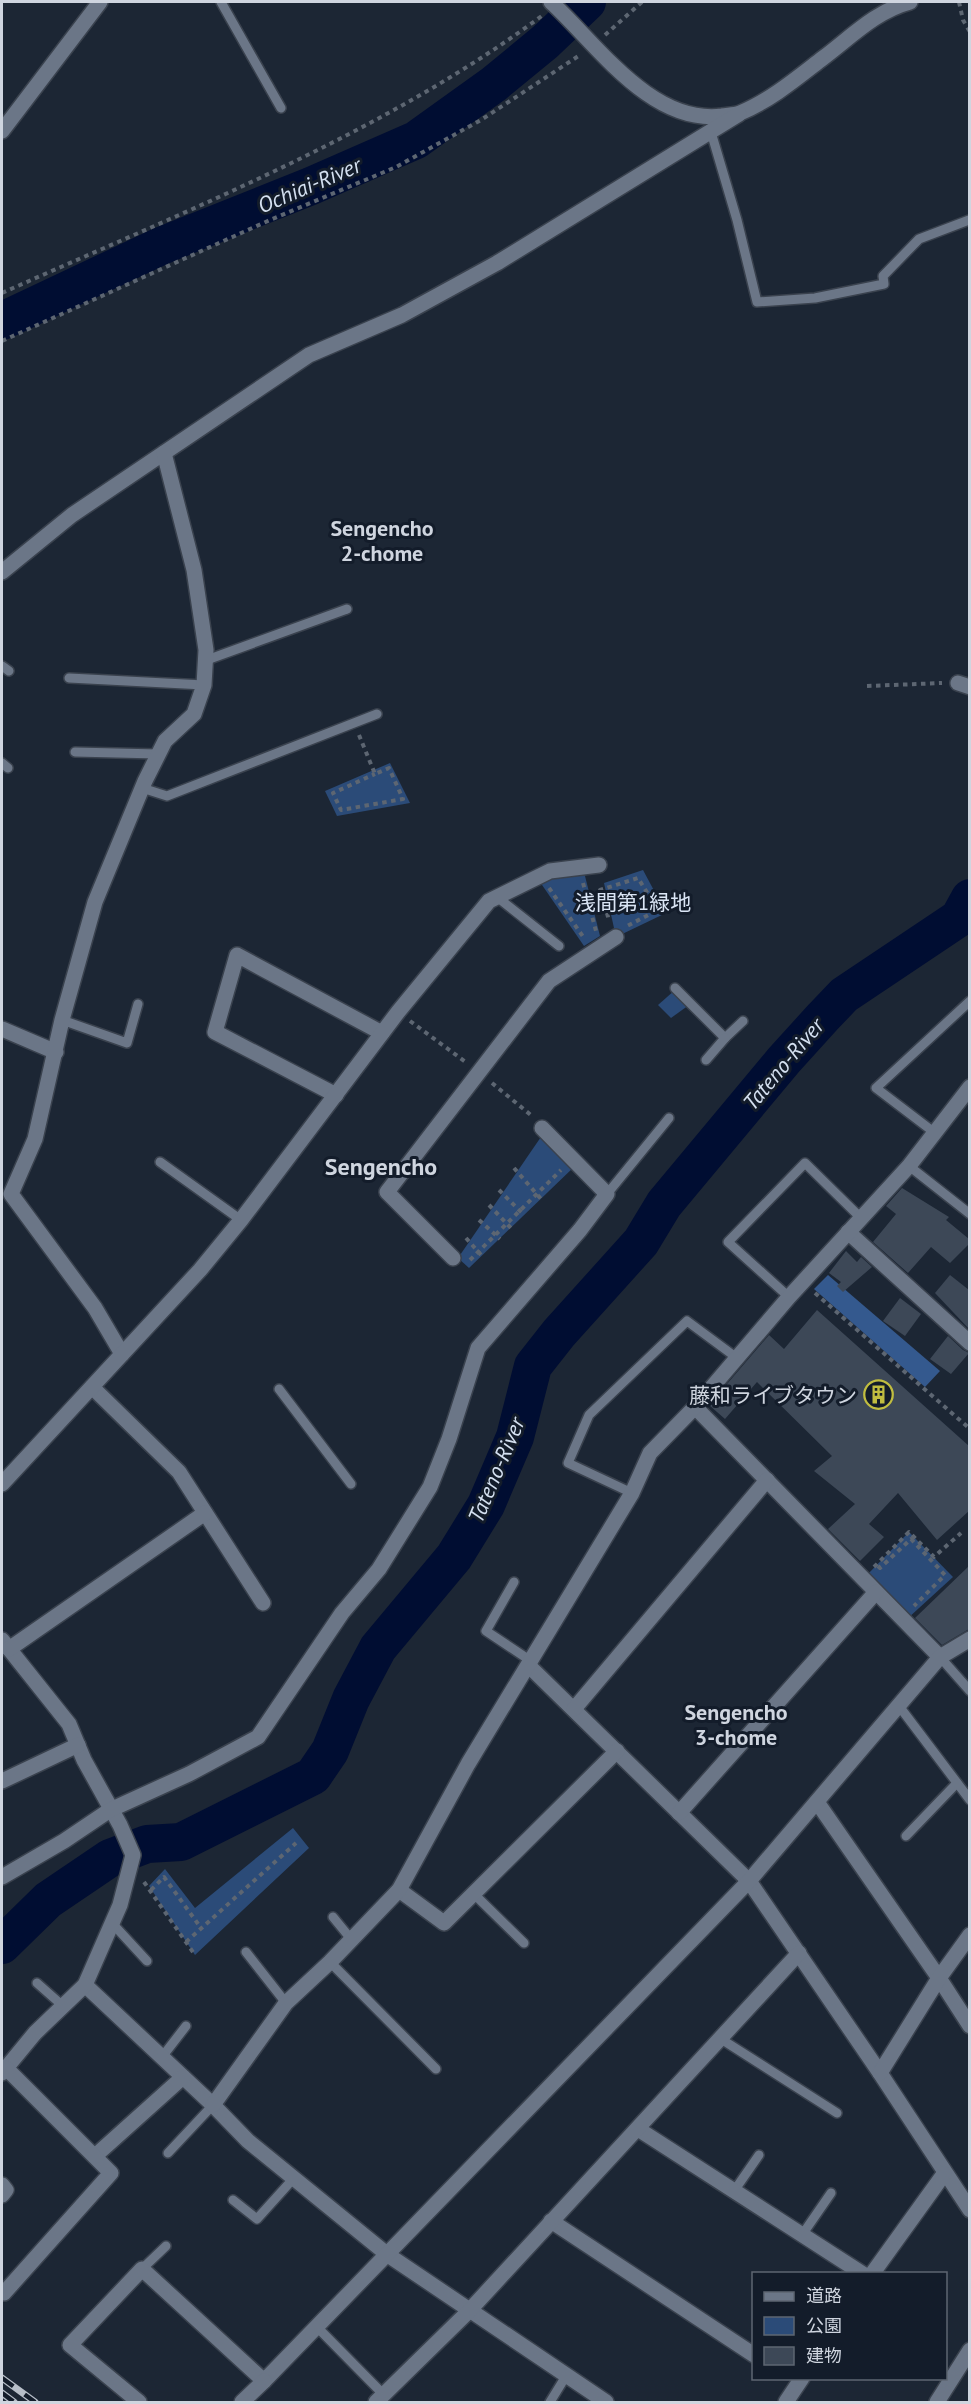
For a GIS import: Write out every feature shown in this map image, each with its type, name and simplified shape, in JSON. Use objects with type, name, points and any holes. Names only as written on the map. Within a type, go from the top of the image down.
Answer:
[{"type":"street","points":[[2,131],[100,2]]},
{"type":"street","points":[[2,572],[72,515],[309,355],[402,315],[497,263],[782,89],[872,19],[898,5],[910,2]]},
{"type":"street","points":[[553,4],[593,46],[656,100],[707,118],[739,114]]},
{"type":"street","points":[[122,1354],[95,1308],[6,1200],[35,1139],[62,1020],[95,902],[158,754],[165,741],[194,714],[204,685],[206,650],[195,570],[164,453]]},
{"type":"street","points":[[2,1484],[200,1270],[241,1221],[382,1033],[489,901],[550,871],[599,865]]},
{"type":"street","points":[[459,1261],[387,1192],[549,981],[616,930]]},
{"type":"street","points":[[336,1095],[215,1032],[237,955],[382,1033]]},
{"type":"street","points":[[2,1029],[56,1052]]},
{"type":"street","points":[[213,2105],[286,2003],[330,1962],[399,1890],[468,1764],[632,1493],[650,1453],[695,1407],[789,1297],[909,1166],[969,1087]]},
{"type":"street","points":[[2,1877],[64,1841],[110,1810],[189,1774],[258,1737],[342,1613],[379,1569],[430,1487],[449,1438],[478,1348],[580,1230],[607,1194],[542,1128]]},
{"type":"street","points":[[848,1232],[969,1343]]},
{"type":"street","points":[[92,1387],[179,1472],[262,1603]]},
{"type":"street","points":[[695,1407],[940,1657]]},
{"type":"street","points":[[574,1709],[767,1480]]},
{"type":"street","points":[[2,2290],[4,2293],[111,2174],[3,2067],[85,1985],[120,1905],[133,1855],[69,1724],[5,1644],[205,1513]]},
{"type":"street","points":[[680,1813],[876,1592]]},
{"type":"street","points":[[242,2403],[749,1881],[940,1657],[969,1639]]},
{"type":"street","points":[[530,1664],[749,1881],[880,2073],[969,2210]]},
{"type":"street","points":[[2,1780],[78,1745]]},
{"type":"street","points":[[399,1890],[444,1923],[617,1751]]},
{"type":"street","points":[[817,1802],[939,1978],[969,2026]]},
{"type":"street","points":[[880,2073],[939,1978],[969,1935]]},
{"type":"street","points":[[385,2400],[799,1953]]},
{"type":"street","points":[[85,1985],[213,2105],[248,2141],[293,2179],[388,2255],[606,2403]]},
{"type":"street","points":[[95,2156],[183,2077]]},
{"type":"street","points":[[638,2129],[860,2272]]},
{"type":"street","points":[[873,2272],[944,2174]]},
{"type":"street","points":[[2,2185],[6,2190],[2,2195]]},
{"type":"street","points":[[551,2221],[752,2354]]},
{"type":"street","points":[[139,2403],[70,2345],[142,2269],[264,2381]]},
{"type":"street","points":[[937,2403],[969,2350]]},
{"type":"street","points":[[786,2403],[796,2381]]},
{"type":"lane","points":[[221,2],[281,108]]},
{"type":"lane","points":[[711,132],[737,220],[757,302],[815,298],[884,284],[883,276],[919,238],[969,220]]},
{"type":"lane","points":[[204,661],[347,609]]},
{"type":"lane","points":[[69,678],[204,685]]},
{"type":"lane","points":[[142,788],[167,796],[377,714]]},
{"type":"lane","points":[[75,752],[158,754]]},
{"type":"lane","points":[[497,897],[559,946]]},
{"type":"lane","points":[[675,988],[725,1038]]},
{"type":"lane","points":[[935,1133],[876,1088],[969,1000]]},
{"type":"lane","points":[[62,1020],[127,1043],[138,1004]]},
{"type":"lane","points":[[706,1060],[742,1021]]},
{"type":"lane","points":[[607,1194],[669,1118]]},
{"type":"lane","points":[[160,1162],[241,1221]]},
{"type":"lane","points":[[789,1297],[728,1242],[805,1163],[861,1218]]},
{"type":"lane","points":[[909,1166],[969,1214]]},
{"type":"lane","points":[[632,1493],[568,1463],[589,1415],[687,1321],[737,1358]]},
{"type":"lane","points":[[279,1389],[351,1484]]},
{"type":"lane","points":[[514,1582],[486,1631],[530,1664]]},
{"type":"lane","points":[[940,1657],[969,1691]]},
{"type":"lane","points":[[899,1706],[969,1800]]},
{"type":"lane","points":[[906,1836],[957,1783]]},
{"type":"lane","points":[[474,1893],[524,1943]]},
{"type":"lane","points":[[333,1917],[351,1939]]},
{"type":"lane","points":[[112,1923],[147,1961]]},
{"type":"lane","points":[[246,1952],[286,2003]]},
{"type":"lane","points":[[330,1962],[436,2069]]},
{"type":"lane","points":[[37,1983],[63,2006]]},
{"type":"lane","points":[[162,2058],[186,2026]]},
{"type":"lane","points":[[721,2039],[837,2113]]},
{"type":"lane","points":[[168,2153],[213,2105]]},
{"type":"lane","points":[[734,2191],[759,2155]]},
{"type":"lane","points":[[233,2200],[257,2220],[293,2179]]},
{"type":"lane","points":[[802,2235],[831,2193]]},
{"type":"lane","points":[[142,2269],[166,2246]]},
{"type":"lane","points":[[316,2326],[385,2400]]},
{"type":"lane","points":[[550,2403],[566,2376]]},
{"type":"path","points":[[2,341],[270,220],[396,167],[481,120],[593,46],[642,2]]},
{"type":"path","points":[[959,2],[963,20],[969,32]]},
{"type":"path","points":[[2,293],[266,174],[427,92],[506,43],[553,4]]},
{"type":"path","points":[[967,648],[969,640]]},
{"type":"path","points":[[867,686],[964,685]]},
{"type":"path","points":[[354,723],[375,774]]},
{"type":"path","points":[[389,768],[404,800],[341,810],[333,793],[375,774],[389,768]]},
{"type":"path","points":[[556,870],[560,878],[546,884],[585,940],[596,933],[581,876]]},
{"type":"path","points":[[638,878],[658,910],[616,930],[600,890],[638,878]]},
{"type":"path","points":[[459,1261],[478,1252],[572,1159]]},
{"type":"path","points":[[514,1168],[542,1199]]},
{"type":"path","points":[[500,1190],[524,1215]]},
{"type":"path","points":[[489,1205],[511,1228]]},
{"type":"path","points":[[479,1220],[500,1239]]},
{"type":"path","points":[[466,1238],[482,1256]]},
{"type":"path","points":[[803,1282],[969,1429]]},
{"type":"path","points":[[875,1572],[872,1569],[909,1532],[934,1557],[961,1533]]},
{"type":"path","points":[[876,1565],[880,1568],[911,1539],[945,1575],[906,1614]]},
{"type":"path","points":[[186,1942],[296,1843]]},
{"type":"path","points":[[130,1869],[151,1890],[195,1955]]},
{"type":"path","points":[[151,1890],[164,1877],[201,1928]]},
{"type":"green space","points":[[390,763],[410,803],[337,816],[325,791]]},
{"type":"green space","name":"浅間第1緑地","points":[[643,870],[666,913],[616,937],[604,883]]},
{"type":"green space","points":[[584,872],[600,936],[584,946],[540,882],[551,875]]},
{"type":"green space","points":[[675,990],[689,1005],[671,1018],[658,1005]]},
{"type":"green space","points":[[543,1134],[575,1166],[469,1268],[458,1258]]},
{"type":"green space","points":[[909,1532],[953,1577],[907,1619],[866,1576]]},
{"type":"green space","points":[[293,1828],[309,1848],[195,1955],[149,1886],[165,1869],[195,1908]]},
{"type":"shaded area","points":[[828,1275],[940,1371],[925,1387],[814,1289]]},
{"type":"building","points":[[902,1188],[949,1217],[946,1220],[969,1239],[969,1244],[950,1263],[931,1247],[908,1273],[873,1242],[896,1214],[886,1206]]},
{"type":"building","points":[[846,1251],[857,1262],[861,1257],[872,1267],[843,1292],[837,1286],[841,1282],[829,1273]]},
{"type":"building","points":[[950,1275],[969,1290],[969,1329],[935,1293]]},
{"type":"building","points":[[900,1298],[921,1314],[905,1336],[883,1321]]},
{"type":"building","points":[[817,1310],[969,1446],[969,1511],[937,1540],[898,1493],[869,1524],[884,1537],[860,1561],[828,1529],[855,1504],[814,1471],[832,1456],[757,1382],[725,1419],[709,1405],[769,1335],[784,1349]]},
{"type":"building","points":[[948,1336],[969,1353],[951,1374],[930,1359]]},
{"type":"building","points":[[969,1566],[969,1629],[942,1645],[915,1618]]},
{"type":"waterway","name":"Ochiai-River","points":[[2,321],[161,246],[311,186],[416,140],[494,84],[545,42],[587,2]]},
{"type":"waterway","name":"Tateno-River","points":[[2,1945],[48,1900],[110,1858],[147,1844],[181,1842],[313,1776],[330,1751],[351,1699],[378,1648],[454,1557],[486,1505],[515,1437],[533,1366],[559,1333],[641,1242],[664,1204],[784,1060],[823,1017],[844,995],[959,918],[970,898]]},
{"type":"railway","points":[[2,2378],[35,2402]]},
{"type":"railway","points":[[2,2393],[14,2402]]},
{"type":"place","name":"藤和ライブタウン","points":[[878,1395]]},
{"type":"district","name":"Sengencho 2-chome","points":[[382,540]]},
{"type":"district","name":"Sengencho","points":[[381,1166]]},
{"type":"district","name":"Sengencho 3-chome","points":[[736,1724]]}]
